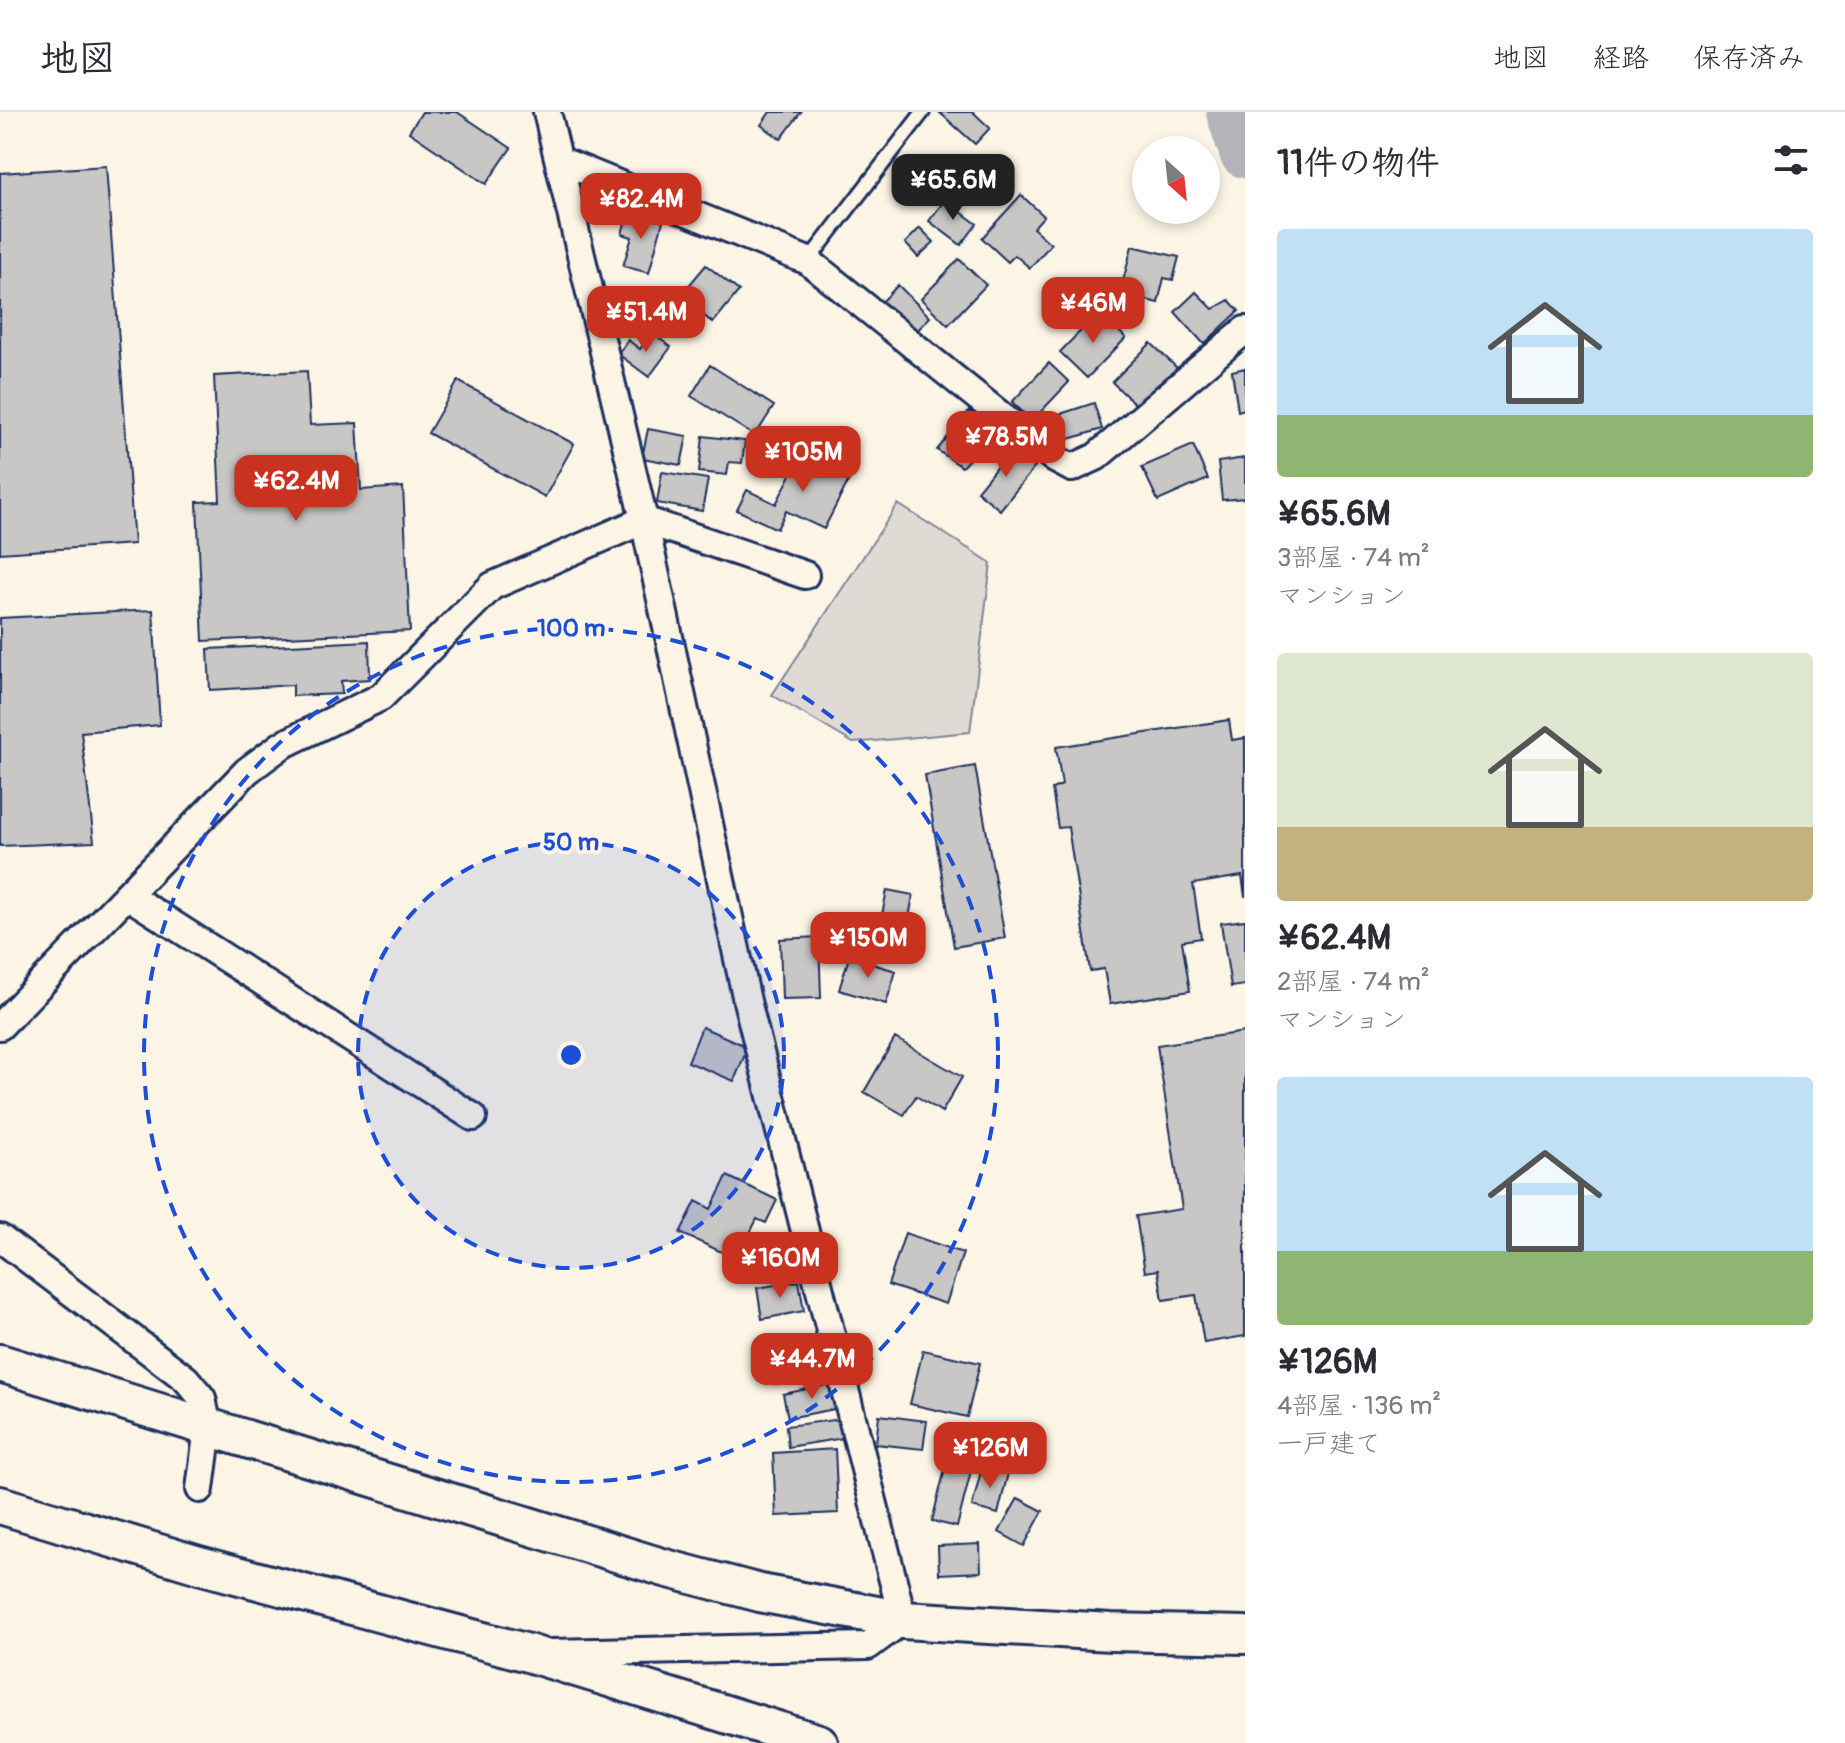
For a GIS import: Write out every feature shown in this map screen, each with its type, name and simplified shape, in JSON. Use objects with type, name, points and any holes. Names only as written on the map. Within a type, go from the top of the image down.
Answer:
[{"type":"street","points":[[547,112],[644,520],[747,1001],[903,1620]]},
{"type":"street","points":[[559,160],[808,261],[1055,459],[1072,468],[1096,457],[1245,330]]},
{"type":"street","points":[[0,1026],[247,771],[282,745],[381,697],[492,586],[644,520],[805,575]]},
{"type":"street","points":[[127,895],[473,1117]]},
{"type":"street","points":[[0,1238],[186,1379],[202,1398],[208,1428],[200,1489]]},
{"type":"street","points":[[0,1363],[665,1568],[760,1593],[903,1620],[1111,1632],[1245,1635]]},
{"type":"street","points":[[0,1505],[199,1565],[528,1653],[819,1743]]},
{"type":"street","points":[[528,1653],[868,1646],[903,1620]]},
{"type":"lane","points":[[808,261],[923,112]]},
{"type":"shaded area","points":[[898,504],[991,563],[970,732],[853,743],[772,695]]},
{"type":"building","points":[[422,112],[457,112],[511,148],[486,184],[409,132]]},
{"type":"building","points":[[770,112],[801,112],[781,139],[761,125]]},
{"type":"building","points":[[939,112],[973,112],[990,128],[975,144]]},
{"type":"building","points":[[987,161],[1002,173],[982,198],[966,186]]},
{"type":"building","points":[[106,166],[134,544],[0,553],[0,173]]},
{"type":"building","points":[[1021,195],[1044,216],[1033,228],[1051,244],[1030,268],[1015,255],[1008,262],[982,238]]},
{"type":"building","points":[[945,200],[977,224],[961,245],[929,221]]},
{"type":"building","points":[[628,212],[663,221],[649,273],[623,266],[632,237],[622,234]]},
{"type":"building","points":[[920,228],[934,242],[918,257],[905,243]]},
{"type":"building","points":[[1132,246],[1179,257],[1173,280],[1164,278],[1158,303],[1120,293]]},
{"type":"building","points":[[959,259],[986,285],[948,325],[921,299]]},
{"type":"building","points":[[706,265],[739,291],[713,323],[680,296]]},
{"type":"building","points":[[898,285],[930,317],[914,334],[882,302]]},
{"type":"building","points":[[1196,292],[1213,309],[1229,300],[1239,311],[1204,344],[1175,312]]},
{"type":"building","points":[[1099,312],[1126,338],[1087,378],[1060,352]]},
{"type":"building","points":[[652,333],[671,347],[649,377],[618,354],[628,340],[640,349]]},
{"type":"building","points":[[1151,343],[1178,369],[1139,408],[1112,382]]},
{"type":"building","points":[[1049,363],[1069,382],[1032,421],[1012,402]]},
{"type":"building","points":[[710,365],[774,406],[755,436],[691,396]]},
{"type":"building","points":[[1245,368],[1245,409],[1238,411],[1232,371]]},
{"type":"building","points":[[307,371],[310,425],[357,423],[361,490],[403,487],[410,631],[203,641],[197,502],[220,501],[214,376]]},
{"type":"building","points":[[458,381],[574,444],[545,497],[428,433]]},
{"type":"building","points":[[1094,403],[1102,429],[1066,440],[1062,428],[1052,431],[1048,418]]},
{"type":"building","points":[[969,411],[994,432],[962,467],[937,450]]},
{"type":"building","points":[[648,429],[687,436],[681,465],[642,458]]},
{"type":"building","points":[[703,436],[745,441],[742,463],[729,462],[727,475],[699,472]]},
{"type":"building","points":[[1193,445],[1208,479],[1158,501],[1142,467]]},
{"type":"building","points":[[1012,448],[1035,467],[1000,510],[977,491]]},
{"type":"building","points":[[815,453],[853,472],[824,529],[786,511],[777,529],[737,510],[747,490],[776,504],[799,459],[809,464]]},
{"type":"building","points":[[1245,458],[1245,498],[1222,500],[1218,462]]},
{"type":"building","points":[[662,472],[708,479],[702,511],[657,503]]},
{"type":"building","points":[[153,610],[160,725],[81,732],[94,842],[0,846],[0,618]]},
{"type":"building","points":[[369,641],[370,679],[341,681],[342,694],[293,696],[293,685],[210,690],[208,649]]},
{"type":"building","points":[[1229,720],[1232,740],[1245,738],[1245,897],[1242,876],[1193,884],[1201,938],[1182,941],[1190,991],[1110,1004],[1104,969],[1090,971],[1068,827],[1058,828],[1052,789],[1062,785],[1056,747]]},
{"type":"building","points":[[975,766],[1005,938],[954,947],[925,775]]},
{"type":"building","points":[[887,890],[913,895],[907,930],[880,925]]},
{"type":"building","points":[[1245,920],[1245,985],[1231,987],[1221,923]]},
{"type":"building","points":[[819,937],[821,998],[782,999],[780,939]]},
{"type":"building","points":[[849,957],[896,971],[886,1004],[839,990]]},
{"type":"building","points":[[702,1027],[748,1047],[734,1081],[688,1062]]},
{"type":"building","points":[[1245,1032],[1245,1336],[1204,1343],[1196,1295],[1163,1300],[1158,1270],[1145,1272],[1136,1216],[1182,1209],[1157,1045]]},
{"type":"building","points":[[895,1038],[962,1077],[942,1112],[916,1096],[904,1115],[864,1092]]},
{"type":"building","points":[[727,1176],[777,1200],[766,1223],[757,1219],[737,1259],[680,1233],[696,1201],[711,1209]]},
{"type":"building","points":[[905,1233],[963,1253],[946,1304],[888,1285]]},
{"type":"building","points":[[799,1281],[804,1311],[762,1319],[757,1288]]},
{"type":"building","points":[[821,1344],[827,1375],[775,1384],[770,1353]]},
{"type":"building","points":[[923,1350],[980,1363],[967,1417],[910,1404]]},
{"type":"building","points":[[836,1383],[840,1408],[788,1418],[783,1394]]},
{"type":"building","points":[[879,1415],[927,1421],[923,1449],[876,1444]]},
{"type":"building","points":[[841,1419],[844,1438],[788,1447],[786,1426]]},
{"type":"building","points":[[835,1449],[838,1513],[776,1516],[773,1453]]},
{"type":"building","points":[[947,1461],[972,1467],[957,1527],[932,1521]]},
{"type":"building","points":[[982,1467],[1008,1473],[998,1514],[972,1507]]},
{"type":"building","points":[[1018,1498],[1043,1511],[1024,1546],[999,1532]]},
{"type":"building","points":[[980,1544],[981,1572],[939,1574],[938,1546]]},
{"type":"waterway","points":[[1232,112],[1245,152]]}]
